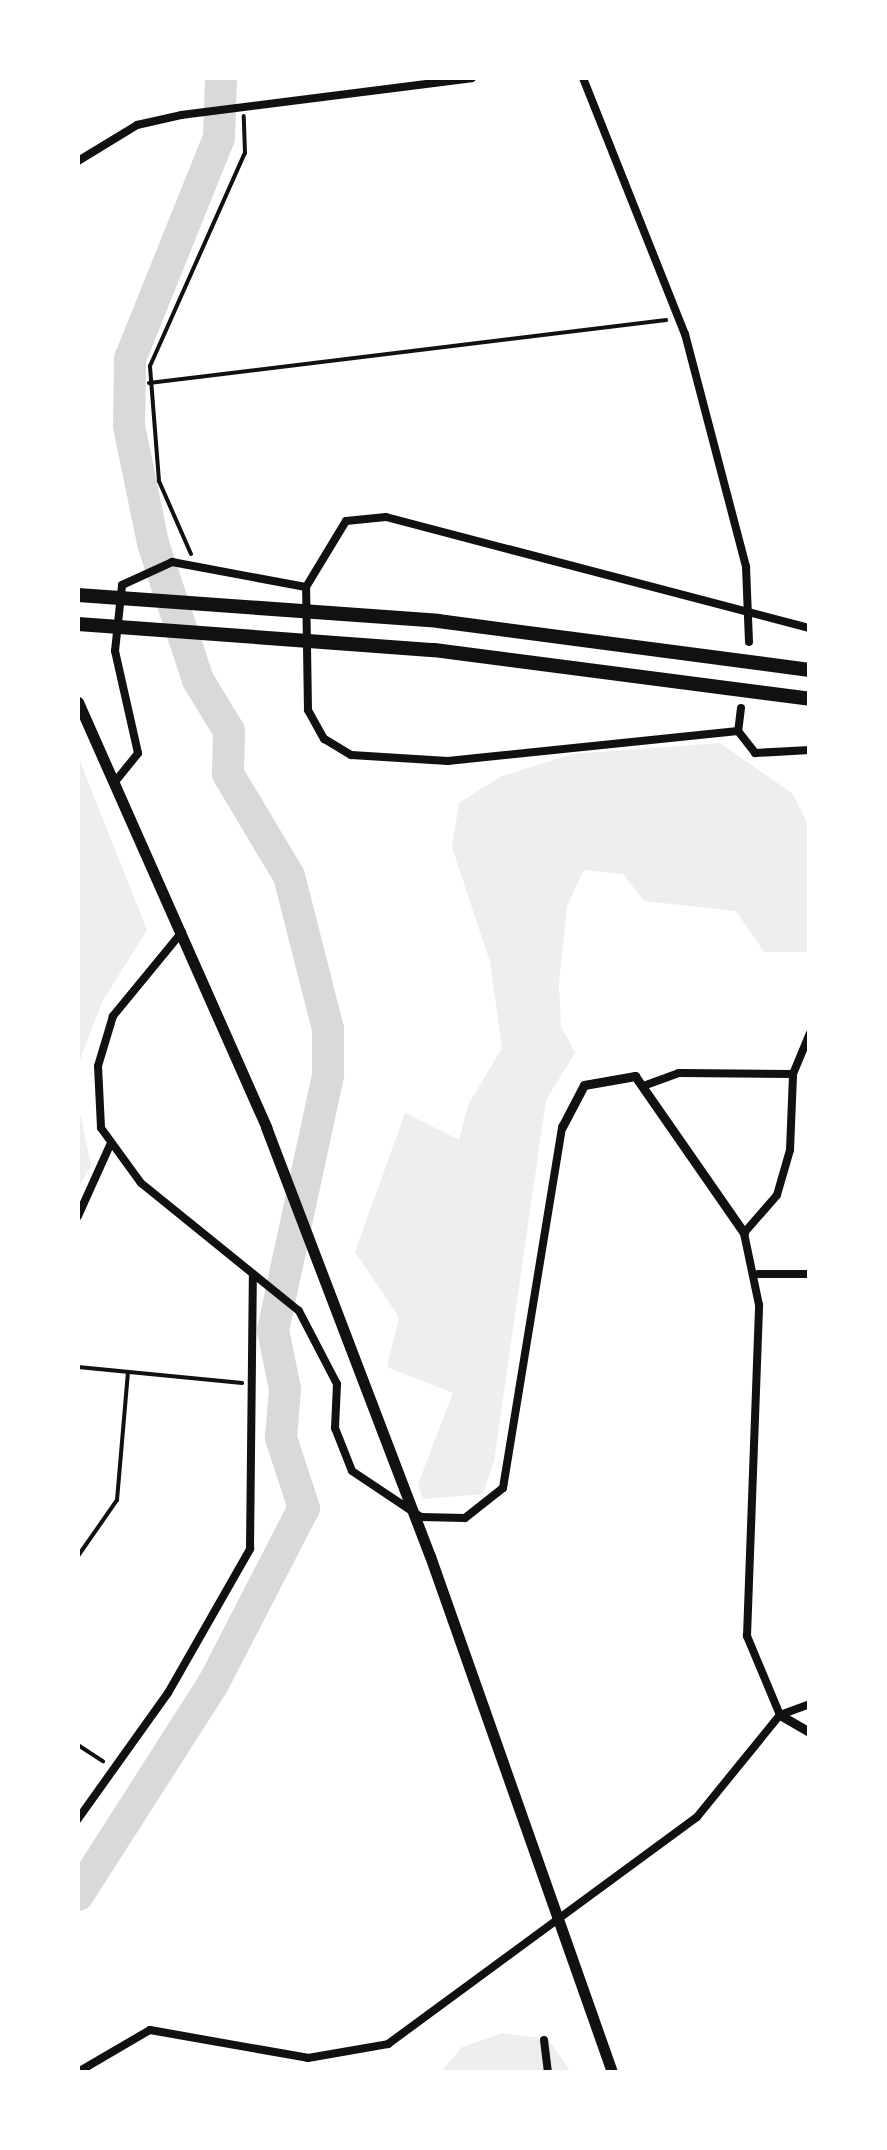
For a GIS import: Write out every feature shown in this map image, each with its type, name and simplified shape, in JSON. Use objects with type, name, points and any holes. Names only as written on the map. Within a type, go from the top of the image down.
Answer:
[{"type":"highway","points":[[78,595],[333,611],[810,670]]},
{"type":"highway","points":[[78,624],[332,640],[810,700]]},
{"type":"main road","points":[[78,702],[266,1127],[430,1556],[612,2072]]},
{"type":"street","points":[[78,160],[138,125],[244,107],[472,78]]},
{"type":"street","points":[[583,78],[679,318],[750,613],[749,642]]},
{"type":"street","points":[[738,730],[448,761],[351,755],[324,739],[308,710],[306,586],[346,521],[386,518],[810,628]]},
{"type":"street","points":[[114,783],[135,768],[138,753],[115,650],[115,601],[133,576],[194,563],[239,581],[306,586]]},
{"type":"street","points":[[741,708],[738,730],[755,753],[810,750]]},
{"type":"street","points":[[182,932],[146,965],[104,1042],[97,1107],[110,1145],[252,1276],[298,1311],[337,1384],[336,1428],[352,1471],[421,1517],[465,1518],[492,1504],[508,1468],[521,1338],[562,1127],[584,1085],[606,1074],[646,1085],[679,1073],[793,1074]]},
{"type":"street","points":[[744,1232],[777,1196],[790,1150],[793,1074],[810,1033]]},
{"type":"street","points":[[646,1085],[744,1232],[758,1274],[745,1608],[760,1681],[780,1715],[810,1732]]},
{"type":"street","points":[[78,1216],[110,1145]]},
{"type":"street","points":[[758,1274],[810,1274]]},
{"type":"street","points":[[78,1820],[109,1765],[168,1693],[250,1550],[246,1383],[252,1276]]},
{"type":"street","points":[[78,2072],[133,2036],[164,2030],[308,2058],[361,2056],[554,1914],[697,1817],[780,1715],[810,1704]]},
{"type":"street","points":[[544,2040],[548,2072]]},
{"type":"path","points":[[194,563],[159,481],[150,383],[245,153],[244,107]]},
{"type":"path","points":[[150,383],[679,318]]},
{"type":"path","points":[[78,1367],[246,1383]]},
{"type":"path","points":[[78,1556],[116,1500],[128,1372]]},
{"type":"path","points":[[78,1745],[109,1765]]},
{"type":"shaded area","points":[[720,743],[793,794],[809,827],[809,952],[764,952],[736,911],[644,901],[623,874],[584,870],[567,906],[559,984],[561,1026],[575,1053],[546,1100],[494,1461],[483,1494],[423,1499],[418,1484],[453,1393],[387,1367],[399,1317],[355,1252],[405,1113],[459,1140],[468,1105],[502,1048],[490,962],[452,847],[459,803],[500,777],[572,754]]},
{"type":"shaded area","points":[[78,756],[147,930],[102,1002],[78,1065]]},
{"type":"shaded area","points":[[78,1103],[91,1166],[78,1188]]},
{"type":"shaded area","points":[[503,2033],[548,2039],[571,2072],[441,2072],[462,2047]]},
{"type":"waterway","points":[[78,1895],[213,1684],[304,1508],[281,1438],[285,1389],[273,1330],[328,1075],[328,1029],[289,876],[228,774],[229,731],[198,680],[153,543],[129,426],[130,359],[219,138],[221,78]]}]
